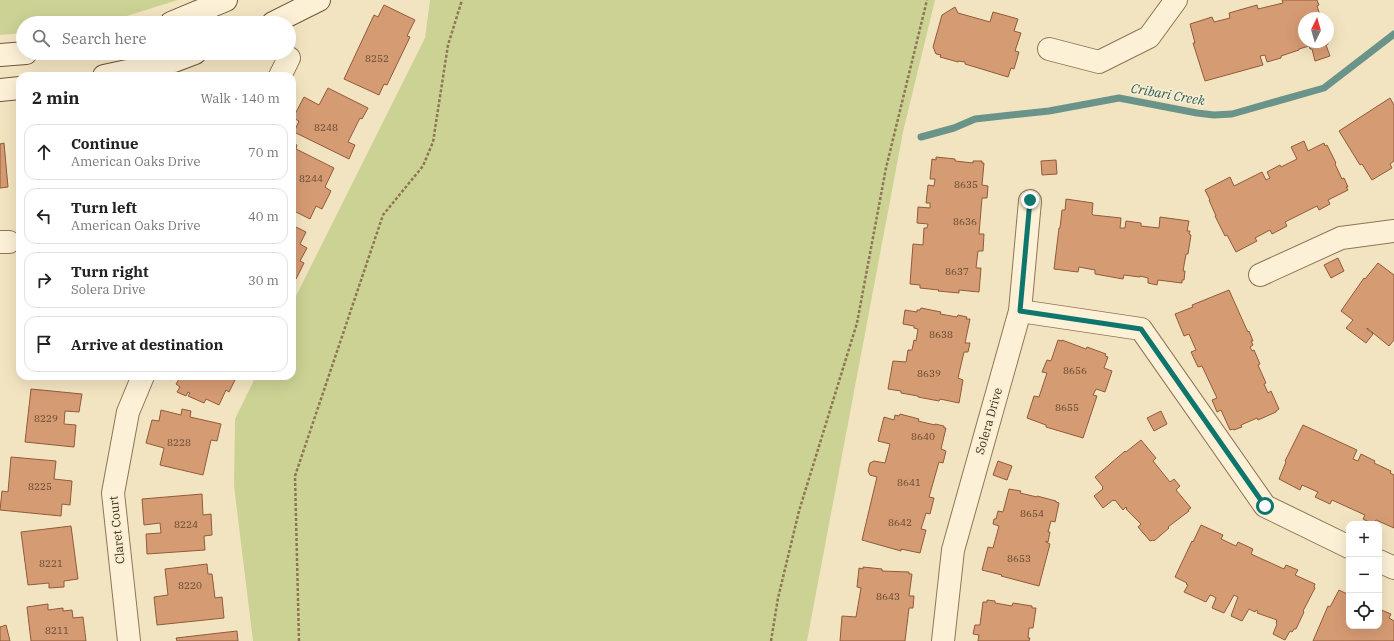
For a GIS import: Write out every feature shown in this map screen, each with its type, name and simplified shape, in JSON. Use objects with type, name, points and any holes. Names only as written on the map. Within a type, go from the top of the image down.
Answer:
[{"type":"street","points":[[188,16],[226,0]]},
{"type":"street","points":[[287,16],[319,0]]},
{"type":"street","points":[[1049,49],[1099,62],[1149,37],[1176,0]]},
{"type":"street","points":[[0,55],[16,54]]},
{"type":"street","points":[[123,72],[177,60]]},
{"type":"street","points":[[0,90],[16,88]]},
{"type":"street","name":"Solera Drive","points":[[943,641],[953,550],[1020,311],[1030,200]]},
{"type":"street","points":[[1260,275],[1341,238],[1394,231]]},
{"type":"street","points":[[1020,311],[1141,329],[1265,506],[1346,546]]},
{"type":"street","name":"Claret Court","points":[[129,641],[113,492],[128,412],[141,380]]},
{"type":"street","points":[[1382,562],[1394,568]]},
{"type":"path","points":[[299,641],[295,476],[383,215],[423,166],[433,142],[448,45],[462,0]]},
{"type":"path","points":[[771,641],[778,598],[799,512],[857,323],[886,168],[927,0]]},
{"type":"green space","points":[[0,0],[178,0],[127,16],[16,16],[16,34],[0,35]]},
{"type":"green space","points":[[430,0],[935,0],[903,132],[807,641],[253,641],[234,486],[235,419],[254,380],[296,380],[296,296],[425,38]]},
{"type":"building","points":[[1282,0],[1317,0],[1319,12],[1298,12],[1298,48],[1302,48],[1281,56],[1281,58],[1267,62],[1265,55],[1260,56],[1263,65],[1205,81],[1193,43],[1195,43],[1190,24],[1212,17],[1214,22],[1230,18],[1229,13],[1257,5],[1258,9],[1283,3]]},
{"type":"building","points":[[384,5],[415,20],[407,36],[410,37],[387,85],[384,84],[379,95],[344,79],[374,15],[378,17]]},
{"type":"building","points":[[955,7],[958,13],[990,22],[993,12],[1018,19],[1014,31],[1021,33],[1015,51],[1019,52],[1014,69],[1011,68],[1008,77],[965,64],[965,62],[958,62],[940,57],[941,55],[936,54],[933,47],[942,15]]},
{"type":"building","points":[[1327,48],[1330,56],[1315,61],[1312,49],[1310,49]]},
{"type":"building","points":[[328,88],[368,108],[362,119],[360,118],[348,142],[355,145],[349,159],[296,133],[296,128],[299,121],[296,120],[296,112],[304,97],[319,105]]},
{"type":"building","points":[[1390,98],[1394,105],[1394,161],[1390,164],[1392,168],[1372,180],[1362,164],[1360,165],[1339,131]]},
{"type":"building","points":[[1304,141],[1308,151],[1324,143],[1325,146],[1327,145],[1342,179],[1344,178],[1348,190],[1328,200],[1330,204],[1319,210],[1317,206],[1285,222],[1287,226],[1272,234],[1270,230],[1255,238],[1257,241],[1236,252],[1227,235],[1225,236],[1215,216],[1205,190],[1230,177],[1234,186],[1262,172],[1266,180],[1270,178],[1267,172],[1280,165],[1281,167],[1297,159],[1291,147]]},
{"type":"building","points":[[4,143],[8,187],[0,188],[0,144]]},
{"type":"building","points":[[296,149],[334,168],[325,187],[331,191],[322,209],[316,206],[310,219],[296,212]]},
{"type":"building","points":[[936,157],[973,163],[973,161],[982,161],[982,163],[984,163],[982,185],[988,186],[987,198],[982,198],[979,234],[984,234],[983,251],[978,251],[976,268],[981,268],[979,292],[959,290],[959,293],[938,291],[939,290],[920,288],[920,285],[910,284],[913,244],[923,245],[924,228],[927,228],[928,224],[917,223],[918,207],[930,208],[930,203],[926,203],[928,185],[934,186],[935,179],[930,179],[932,159],[936,160]]},
{"type":"building","points":[[1056,160],[1057,174],[1042,175],[1041,161]]},
{"type":"building","points":[[1066,199],[1093,203],[1093,215],[1121,218],[1120,228],[1125,228],[1126,221],[1141,223],[1141,226],[1159,228],[1160,217],[1189,221],[1187,231],[1190,231],[1189,234],[1191,235],[1183,271],[1185,271],[1184,280],[1182,280],[1182,283],[1158,280],[1157,285],[1148,283],[1148,278],[1140,276],[1124,275],[1123,279],[1095,274],[1095,270],[1079,267],[1078,272],[1054,269],[1062,210],[1065,210]]},
{"type":"building","points":[[296,227],[306,232],[300,244],[307,248],[300,261],[304,263],[296,279]]},
{"type":"building","points":[[1338,258],[1344,271],[1331,278],[1324,265]]},
{"type":"building","points":[[1378,263],[1394,275],[1394,340],[1389,346],[1367,328],[1373,334],[1366,343],[1346,328],[1353,320],[1341,311],[1364,278],[1365,279]]},
{"type":"building","points":[[1229,290],[1253,341],[1251,341],[1253,345],[1250,347],[1252,351],[1254,350],[1260,364],[1258,365],[1266,383],[1264,384],[1268,393],[1271,391],[1279,409],[1276,412],[1258,420],[1257,418],[1241,425],[1242,427],[1234,430],[1230,430],[1221,410],[1217,412],[1212,400],[1217,398],[1202,366],[1198,367],[1191,352],[1196,350],[1189,334],[1184,336],[1175,314],[1193,307],[1192,305]]},
{"type":"building","points":[[921,308],[941,312],[940,314],[957,317],[958,315],[967,317],[966,319],[970,319],[965,343],[970,343],[968,352],[964,352],[958,378],[963,380],[959,403],[940,399],[939,401],[918,397],[901,393],[901,391],[888,389],[893,361],[906,362],[908,350],[912,350],[914,340],[916,341],[918,329],[914,328],[914,326],[903,324],[905,310],[917,312],[917,310],[920,310]]},
{"type":"building","points":[[1058,340],[1062,340],[1086,349],[1087,347],[1106,354],[1105,356],[1108,357],[1104,368],[1112,371],[1105,392],[1096,389],[1093,395],[1097,396],[1083,438],[1046,427],[1046,425],[1027,418],[1034,396],[1039,397],[1047,373],[1042,372],[1047,360],[1051,361]]},
{"type":"building","points":[[178,380],[235,380],[229,392],[226,390],[219,405],[206,399],[204,403],[188,396],[190,393],[188,392],[186,396],[177,392],[180,387],[176,384]]},
{"type":"building","points":[[31,389],[82,394],[79,412],[65,411],[64,424],[76,425],[74,447],[25,442]]},
{"type":"building","points":[[182,409],[191,411],[190,417],[221,424],[217,441],[211,440],[203,475],[160,465],[164,448],[146,443],[152,420],[159,421],[161,410],[181,415]]},
{"type":"building","points":[[1161,411],[1167,424],[1154,431],[1147,418]]},
{"type":"building","points":[[900,414],[919,419],[918,421],[944,426],[944,428],[946,428],[941,449],[946,451],[943,463],[939,462],[929,497],[934,498],[930,514],[926,513],[921,529],[926,530],[920,553],[901,549],[901,551],[862,540],[877,477],[870,475],[868,471],[870,463],[874,461],[885,463],[890,444],[878,441],[884,417],[894,420],[895,415],[899,416]]},
{"type":"building","points":[[1303,425],[1357,450],[1353,459],[1358,461],[1361,454],[1375,461],[1374,463],[1391,471],[1390,473],[1394,475],[1394,528],[1382,523],[1382,521],[1367,521],[1363,519],[1365,515],[1332,500],[1330,504],[1315,497],[1318,492],[1302,485],[1300,490],[1279,479],[1286,462],[1285,461]]},
{"type":"building","points":[[1141,440],[1156,458],[1153,461],[1170,482],[1174,479],[1180,486],[1176,490],[1191,508],[1154,541],[1150,541],[1138,527],[1141,524],[1126,509],[1126,507],[1123,510],[1115,500],[1113,500],[1103,508],[1094,496],[1103,489],[1095,477],[1125,451],[1126,452]]},
{"type":"building","points":[[11,457],[56,461],[54,479],[72,481],[70,505],[62,504],[61,516],[0,510],[2,491],[8,492]]},
{"type":"building","points":[[998,461],[1012,466],[1007,480],[993,475]]},
{"type":"building","points":[[1009,489],[1021,491],[1020,493],[1037,496],[1059,503],[1055,522],[1051,521],[1048,532],[1050,532],[1048,542],[1046,542],[1050,544],[1039,586],[982,570],[988,547],[993,548],[999,526],[993,524],[994,519],[996,519],[998,511],[1003,512]]},
{"type":"building","points":[[202,494],[203,515],[211,514],[212,535],[204,536],[205,550],[147,554],[146,534],[161,533],[160,523],[144,525],[142,499]]},
{"type":"building","points":[[1201,525],[1223,535],[1221,539],[1236,546],[1238,542],[1253,549],[1251,554],[1284,569],[1286,565],[1298,570],[1295,575],[1315,584],[1315,588],[1303,611],[1304,612],[1296,629],[1292,632],[1290,631],[1285,640],[1273,634],[1277,620],[1257,613],[1258,611],[1256,610],[1255,612],[1249,609],[1242,621],[1231,616],[1238,597],[1234,595],[1224,613],[1212,608],[1216,598],[1213,596],[1210,595],[1206,602],[1184,592],[1188,585],[1186,584],[1187,583],[1175,577]]},
{"type":"building","points":[[71,526],[78,579],[64,581],[64,587],[49,588],[49,583],[28,585],[21,532]]},
{"type":"building","points":[[207,564],[208,574],[212,574],[215,598],[222,597],[224,618],[157,625],[154,597],[168,595],[165,569]]},
{"type":"building","points":[[863,567],[882,569],[882,571],[909,572],[909,574],[912,574],[909,596],[914,596],[913,608],[909,608],[905,641],[840,641],[842,616],[856,617],[861,588],[857,587],[859,568],[863,569]]},
{"type":"building","points":[[1339,590],[1346,594],[1346,629],[1382,629],[1382,610],[1391,614],[1389,618],[1394,621],[1394,641],[1313,641],[1328,606],[1330,607]]},
{"type":"building","points":[[987,600],[1012,606],[1013,603],[1036,608],[1033,628],[1029,628],[1029,641],[978,641],[979,635],[973,634],[975,625],[980,625],[983,602],[987,602]]},
{"type":"building","points":[[48,604],[48,610],[63,608],[63,611],[72,610],[73,618],[83,617],[86,641],[31,641],[27,607]]},
{"type":"building","points":[[6,625],[10,641],[0,641],[0,627]]},
{"type":"building","points":[[237,631],[238,641],[177,641],[176,638]]},
{"type":"waterway","name":"Cribari Creek","points":[[921,137],[954,128],[975,119],[1049,111],[1119,98],[1197,113],[1214,115],[1232,114],[1324,88],[1394,34]]},
{"type":"route","points":[[1030,200],[1020,311],[1141,329],[1265,506]]}]
